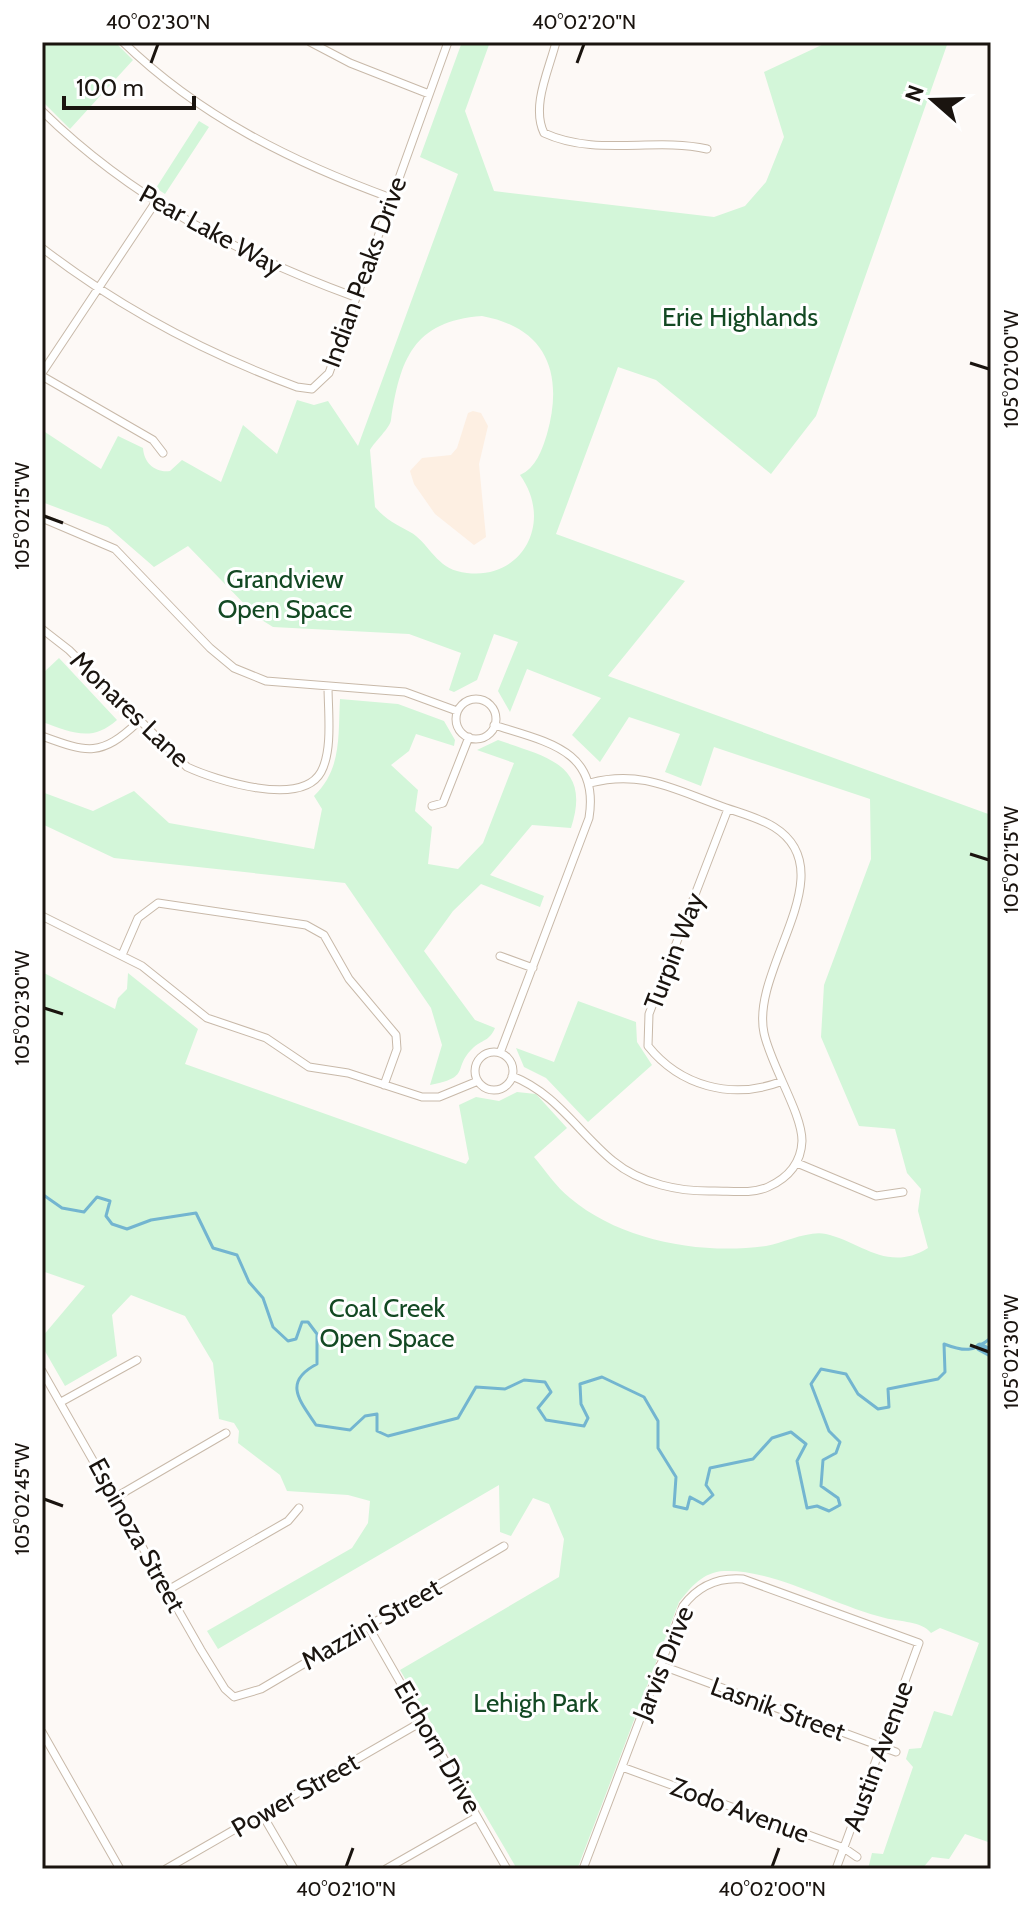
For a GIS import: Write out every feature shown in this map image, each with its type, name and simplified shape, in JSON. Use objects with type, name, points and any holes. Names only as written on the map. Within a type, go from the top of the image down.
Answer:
[{"type":"street","points":[[123,42],[192,100],[238,129],[281,153],[391,198]]},
{"type":"street","points":[[310,42],[350,63],[429,94]]},
{"type":"street","name":"Indian Peaks Drive","points":[[42,248],[97,287],[206,350],[297,387],[312,389],[329,373],[448,42]]},
{"type":"street","points":[[556,42],[539,107],[538,120],[544,133],[604,146],[690,145],[707,149]]},
{"type":"street","name":"Pear Lake Way","points":[[42,111],[87,153],[155,203],[259,260],[355,297]]},
{"type":"street","points":[[155,203],[42,375],[153,440],[163,453]]},
{"type":"street","points":[[42,518],[115,549],[210,648],[234,668],[266,681],[405,692],[457,711]]},
{"type":"street","name":"Monares Lane","points":[[42,629],[69,650],[174,758],[205,775],[278,790],[297,789],[316,778],[326,756],[328,686]]},
{"type":"street","points":[[471,699],[484,701],[494,711],[494,725],[481,738],[469,737],[458,727],[457,711],[471,699]]},
{"type":"street","points":[[42,736],[93,751],[118,740],[138,722]]},
{"type":"street","points":[[494,725],[566,752],[583,766],[590,783],[589,818],[500,1053]]},
{"type":"street","points":[[432,806],[443,803],[469,737]]},
{"type":"street","points":[[512,1076],[541,1088],[625,1170],[672,1189],[685,1192],[764,1189],[787,1176],[797,1163],[802,1138],[799,1122],[767,1046],[761,1012],[768,979],[802,888],[800,861],[795,848],[778,830],[639,777],[590,783]]},
{"type":"street","name":"Turpin Way","points":[[728,809],[649,1014],[648,1046],[680,1076],[707,1087],[756,1088],[780,1082]]},
{"type":"street","points":[[122,955],[138,918],[158,903],[246,914],[316,929],[330,943],[355,988],[396,1035],[397,1049],[384,1085]]},
{"type":"street","points":[[42,916],[142,966],[207,1018],[266,1038],[309,1067],[348,1073],[422,1097],[439,1097],[478,1081]]},
{"type":"street","points":[[500,956],[534,966]]},
{"type":"street","points":[[500,1053],[512,1064],[512,1076],[505,1086],[494,1090],[478,1081],[475,1068],[481,1057],[500,1053]]},
{"type":"street","points":[[797,1163],[876,1196],[903,1192]]},
{"type":"street","points":[[61,1402],[137,1360]]},
{"type":"street","name":"Espinoza Street","points":[[42,1371],[225,1689],[234,1697]]},
{"type":"street","points":[[116,1497],[226,1433]]},
{"type":"street","points":[[168,1590],[288,1521],[299,1508]]},
{"type":"street","name":"Mazzini Street","points":[[234,1697],[261,1689],[504,1546]]},
{"type":"street","name":"Jarvis Drive","points":[[586,1868],[660,1665],[683,1606],[692,1594],[729,1578],[743,1579],[919,1643]]},
{"type":"street","name":"Eichorn Drive","points":[[368,1626],[507,1869]]},
{"type":"street","name":"Austin Avenue","points":[[836,1869],[919,1643]]},
{"type":"street","name":"Lasnik Street","points":[[660,1665],[896,1752]]},
{"type":"street","name":"Power Street","points":[[166,1869],[423,1721]]},
{"type":"street","points":[[42,1732],[120,1869]]},
{"type":"street","name":"Zodo Avenue","points":[[622,1767],[844,1848],[857,1857]]},
{"type":"street","points":[[262,1814],[294,1869]]},
{"type":"street","points":[[386,1869],[477,1817]]},
{"type":"shaded area","points":[[468,413],[481,413],[488,426],[479,464],[486,537],[474,545],[435,514],[414,484],[410,471],[422,458],[451,455],[457,448]]},
{"type":"green space","points":[[42,42],[115,42],[133,60],[70,129],[42,101]]},
{"type":"green space","points":[[462,42],[490,42],[465,111],[494,191],[714,217],[745,206],[766,182],[784,137],[764,72],[828,42],[948,42],[816,416],[771,474],[656,380],[618,367],[556,534],[685,581],[608,676],[991,815],[991,1843],[965,1834],[949,1859],[932,1857],[922,1869],[868,1869],[872,1853],[883,1854],[913,1767],[906,1759],[909,1749],[921,1748],[934,1711],[952,1716],[979,1643],[940,1628],[931,1633],[916,1624],[885,1618],[763,1576],[724,1571],[710,1574],[693,1586],[679,1602],[578,1867],[517,1869],[400,1670],[559,1577],[564,1539],[549,1504],[533,1498],[511,1536],[500,1532],[499,1485],[218,1649],[207,1631],[352,1548],[368,1523],[370,1501],[348,1495],[287,1491],[280,1475],[238,1443],[239,1431],[234,1423],[219,1419],[213,1363],[185,1316],[131,1295],[112,1315],[117,1356],[65,1386],[42,1346],[42,1337],[85,1286],[42,1271],[42,972],[115,1009],[118,998],[127,989],[128,973],[198,1029],[185,1064],[466,1164],[469,1159],[459,1105],[476,1097],[499,1101],[517,1092],[536,1094],[567,1128],[534,1157],[555,1184],[590,1213],[637,1234],[689,1246],[741,1248],[766,1246],[819,1233],[887,1257],[914,1255],[928,1248],[918,1211],[921,1189],[907,1173],[895,1129],[859,1126],[821,1037],[824,985],[871,859],[870,799],[714,747],[701,786],[665,772],[680,734],[629,717],[600,762],[572,735],[601,698],[527,669],[510,712],[498,691],[518,642],[494,634],[477,680],[454,692],[449,690],[461,653],[409,634],[273,627],[257,617],[188,546],[154,567],[108,527],[42,502],[42,430],[101,469],[118,436],[143,448],[155,469],[170,471],[182,460],[221,482],[243,425],[277,454],[297,400],[314,405],[328,401],[358,446],[458,174],[420,157]],"holes":[[[482,316],[504,322],[536,343],[551,373],[552,412],[547,434],[534,463],[520,475],[530,494],[534,513],[532,532],[525,548],[513,561],[498,570],[479,574],[457,571],[443,564],[416,536],[387,519],[375,507],[370,450],[390,423],[399,379],[414,347],[425,335],[459,319]]]},
{"type":"green space","points":[[199,121],[209,127],[165,194],[156,188]]},
{"type":"green space","points":[[59,658],[117,720],[108,727],[90,733],[72,732],[42,722],[42,674]]},
{"type":"green space","points":[[340,699],[398,704],[444,721],[455,740],[454,746],[416,734],[409,751],[391,765],[418,790],[415,811],[432,827],[428,864],[458,869],[483,843],[514,763],[477,750],[498,740],[548,758],[570,777],[575,790],[576,807],[571,828],[532,825],[490,875],[544,896],[540,907],[481,884],[453,911],[424,951],[475,1020],[495,1028],[466,1056],[459,1072],[443,1082],[430,1085],[442,1045],[431,1008],[345,883],[114,858],[42,824],[42,792],[93,811],[134,791],[169,823],[314,849],[322,809],[314,796],[330,775],[334,763]]},
{"type":"green space","points":[[578,1001],[636,1022],[637,1042],[652,1065],[588,1122],[546,1078],[524,1067],[516,1048],[554,1062]]},
{"type":"waterway","points":[[42,1194],[62,1208],[84,1212],[97,1197],[110,1201],[106,1216],[112,1224],[127,1229],[151,1220],[196,1213],[213,1248],[237,1255],[249,1282],[263,1298],[273,1327],[288,1341],[296,1339],[302,1322],[308,1322],[317,1334],[317,1364],[306,1371],[297,1385],[300,1400],[316,1425],[350,1430],[365,1416],[377,1414],[377,1431],[388,1436],[458,1418],[476,1387],[505,1389],[524,1380],[545,1382],[551,1392],[538,1408],[546,1420],[584,1426],[588,1418],[581,1404],[580,1384],[602,1377],[644,1397],[658,1421],[658,1448],[676,1477],[674,1506],[687,1509],[690,1497],[703,1504],[713,1495],[706,1485],[710,1468],[753,1459],[772,1438],[791,1432],[806,1444],[797,1461],[807,1508],[817,1506],[829,1511],[840,1505],[838,1498],[821,1486],[823,1460],[836,1453],[840,1442],[829,1431],[811,1384],[821,1369],[846,1374],[858,1394],[878,1409],[889,1407],[888,1389],[938,1379],[945,1372],[944,1344],[969,1349],[991,1338]]},
{"type":"waterway","points":[[980,1347],[991,1353]]},
{"type":"park label","name":"Erie Highlands","points":[[740,317]]},
{"type":"park label","name":"Grandview Open Space","points":[[285,594]]},
{"type":"park label","name":"Coal Creek Open Space","points":[[387,1323]]},
{"type":"park label","name":"Lehigh Park","points":[[536,1703]]}]
